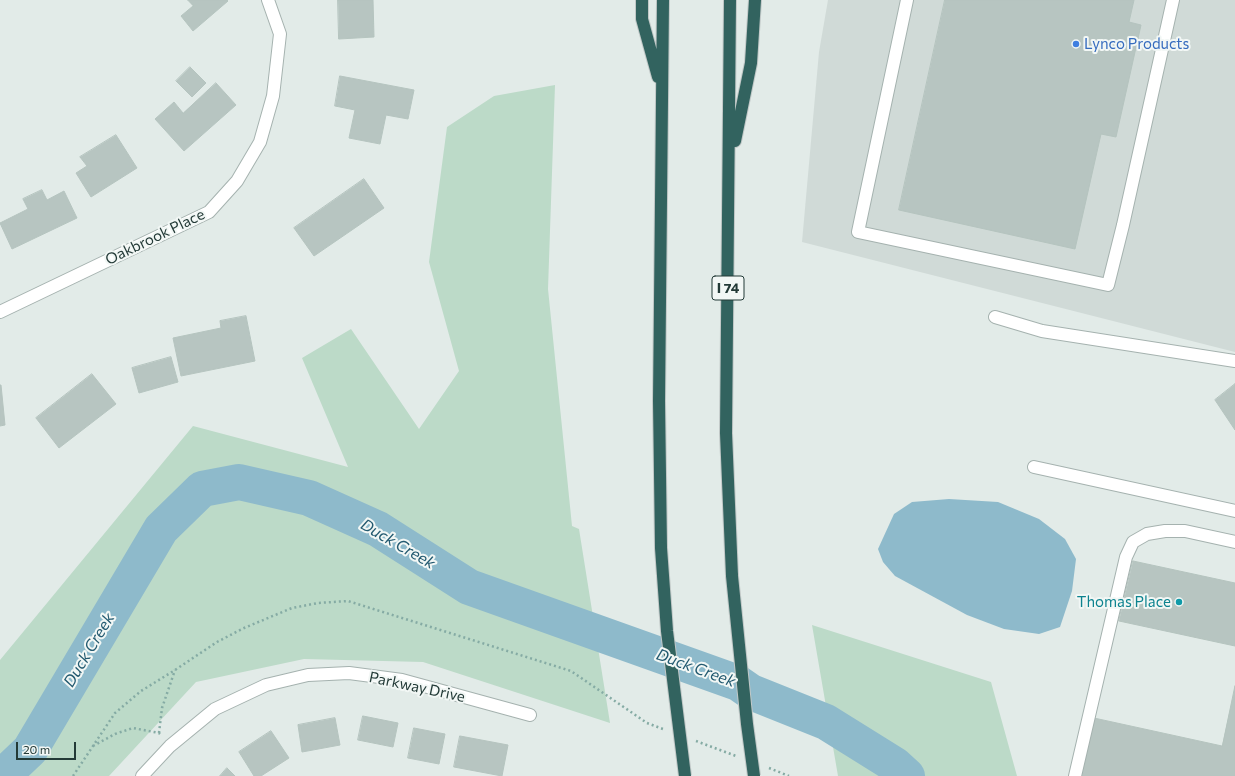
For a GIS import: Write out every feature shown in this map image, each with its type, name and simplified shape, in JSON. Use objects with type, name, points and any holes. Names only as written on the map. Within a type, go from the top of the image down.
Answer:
[{"type":"highway","points":[[642,0],[642,19],[662,94]]},
{"type":"highway","points":[[663,0],[659,401],[660,548],[667,631],[685,776]]},
{"type":"highway","name":"I 74","points":[[730,0],[726,433],[732,576],[746,716],[754,776]]},
{"type":"highway","points":[[729,168],[751,63],[755,0]]},
{"type":"street","name":"Oakbrook Place","points":[[0,312],[209,212],[237,181],[260,142],[273,96],[280,34],[268,0]]},
{"type":"street","points":[[907,0],[858,232],[1108,284],[1123,225],[1173,0]]},
{"type":"street","points":[[995,317],[1042,331],[1235,361]]},
{"type":"street","points":[[1034,466],[1235,511]]},
{"type":"street","points":[[1074,776],[1126,557],[1133,542],[1147,534],[1165,531],[1185,531],[1235,542]]},
{"type":"street","name":"Parkway Drive","points":[[142,776],[170,746],[215,709],[266,685],[308,675],[349,673],[402,680],[530,714]]},
{"type":"path","points":[[159,733],[162,708],[175,670]]},
{"type":"path","points":[[93,747],[115,734],[133,728],[159,733],[170,746]]},
{"type":"shaded area","points":[[828,0],[1235,0],[1235,352],[802,242],[819,52]]},
{"type":"green space","points":[[555,85],[548,289],[572,526],[579,529],[610,723],[423,662],[304,659],[196,682],[109,776],[0,776],[0,660],[193,426],[348,467],[302,358],[351,329],[419,429],[459,371],[429,262],[447,127],[494,96]]},
{"type":"green space","points":[[812,625],[991,682],[1017,776],[838,776]]},
{"type":"water","points":[[949,499],[998,502],[1039,519],[1065,539],[1076,559],[1072,591],[1060,627],[1039,634],[1004,629],[967,615],[895,576],[883,562],[878,549],[894,514],[912,502]]},
{"type":"building","points":[[188,0],[228,1],[193,31],[181,16],[193,6]]},
{"type":"building","points":[[338,0],[373,0],[374,37],[339,39]]},
{"type":"building","points":[[945,0],[1134,0],[1129,22],[1141,25],[1116,137],[1101,134],[1075,249],[899,210]]},
{"type":"building","points":[[190,67],[206,83],[192,97],[176,81]]},
{"type":"building","points":[[340,76],[414,90],[408,119],[386,115],[380,144],[349,138],[355,110],[335,106]]},
{"type":"building","points":[[216,83],[236,105],[184,151],[155,119],[174,102],[183,113]]},
{"type":"building","points":[[116,135],[137,168],[91,197],[76,173],[87,166],[80,157]]},
{"type":"building","points":[[364,179],[384,208],[314,256],[294,228]]},
{"type":"building","points":[[42,190],[47,200],[64,191],[77,218],[12,249],[0,223],[28,209],[23,199]]},
{"type":"building","points":[[246,316],[255,361],[181,376],[173,338],[221,328],[220,321]]},
{"type":"building","points":[[171,357],[178,382],[139,393],[132,368]]},
{"type":"building","points":[[92,374],[116,404],[59,448],[36,418]]},
{"type":"building","points":[[1235,384],[1235,430],[1215,400]]},
{"type":"building","points":[[0,385],[5,425],[0,426]]},
{"type":"building","name":"Thomas Place","points":[[1133,561],[1235,583],[1235,646],[1119,621]]},
{"type":"building","points":[[1235,686],[1235,776],[1082,776],[1094,718],[1222,746]]},
{"type":"building","points":[[363,716],[398,723],[393,747],[358,740]]},
{"type":"building","points":[[335,718],[340,745],[302,752],[298,725]]},
{"type":"building","points":[[414,728],[445,734],[439,764],[408,758]]},
{"type":"building","points":[[271,731],[289,758],[261,776],[254,776],[239,752]]},
{"type":"building","points":[[460,736],[508,745],[502,776],[454,767]]},
{"type":"building","points":[[227,768],[235,776],[220,776]]},
{"type":"waterway","name":"Duck Creek","points":[[0,775],[11,768],[30,750],[161,529],[202,489],[239,482],[309,498],[378,529],[469,587],[738,683],[751,692],[826,722],[895,765],[907,776]]},
{"type":"place","name":"Lynco Products","points":[[1076,44]]},
{"type":"place","name":"Thomas Place","points":[[1179,602]]}]
